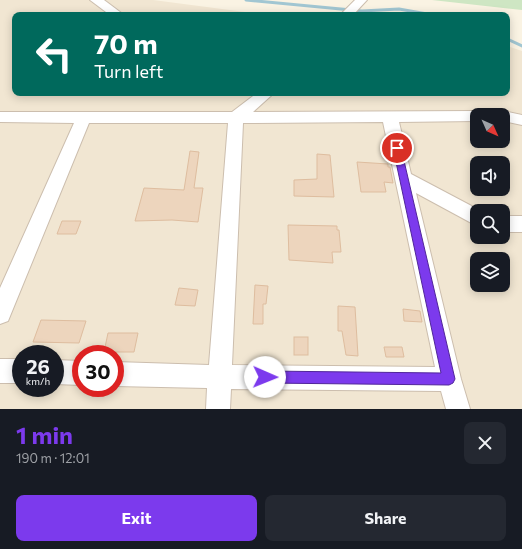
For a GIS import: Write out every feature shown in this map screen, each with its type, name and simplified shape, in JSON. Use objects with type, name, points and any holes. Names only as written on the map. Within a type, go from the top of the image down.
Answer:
[{"type":"street","points":[[96,0],[114,12]]},
{"type":"street","points":[[218,409],[236,117],[258,96]]},
{"type":"street","points":[[0,117],[470,116]]},
{"type":"street","points":[[390,117],[449,379],[458,409]]},
{"type":"street","points":[[510,117],[522,120]]},
{"type":"street","points":[[0,313],[84,118]]},
{"type":"street","points":[[404,178],[470,214]]},
{"type":"street","points":[[510,224],[522,224]]},
{"type":"street","points":[[0,371],[12,371]]},
{"type":"street","points":[[124,374],[220,377],[449,379]]},
{"type":"shaded area","points":[[0,0],[153,0],[245,12],[12,12],[12,96],[510,96],[510,47],[522,51],[522,409],[0,409]]},
{"type":"green space","points":[[432,0],[522,0],[522,10]]},
{"type":"building","points":[[190,151],[199,152],[194,188],[203,188],[198,222],[172,220],[135,221],[144,188],[184,190]]},
{"type":"building","points":[[317,154],[330,155],[334,197],[294,196],[294,180],[317,179]]},
{"type":"building","points":[[357,162],[388,164],[393,183],[384,182],[386,192],[361,192]]},
{"type":"building","points":[[62,221],[81,221],[76,234],[57,234]]},
{"type":"building","points":[[288,225],[337,226],[337,230],[339,230],[341,252],[332,252],[333,263],[289,260]]},
{"type":"building","points":[[255,285],[268,286],[266,304],[263,304],[263,324],[253,324]]},
{"type":"building","points":[[179,288],[198,290],[195,306],[175,305]]},
{"type":"building","points":[[338,306],[355,307],[358,356],[346,355],[342,331],[338,331]]},
{"type":"building","points":[[403,309],[420,311],[422,322],[404,321]]},
{"type":"building","points":[[41,320],[86,321],[79,343],[33,342]]},
{"type":"building","points":[[108,333],[138,333],[134,352],[124,352],[124,345],[105,345]]},
{"type":"building","points":[[294,337],[308,337],[308,355],[294,355]]},
{"type":"building","points":[[384,347],[402,347],[404,357],[386,357]]},
{"type":"waterway","points":[[246,0],[362,11],[399,9],[416,12]]},
{"type":"waterway","points":[[510,40],[522,46]]},
{"type":"route","points":[[265,377],[449,379],[397,148]]}]
